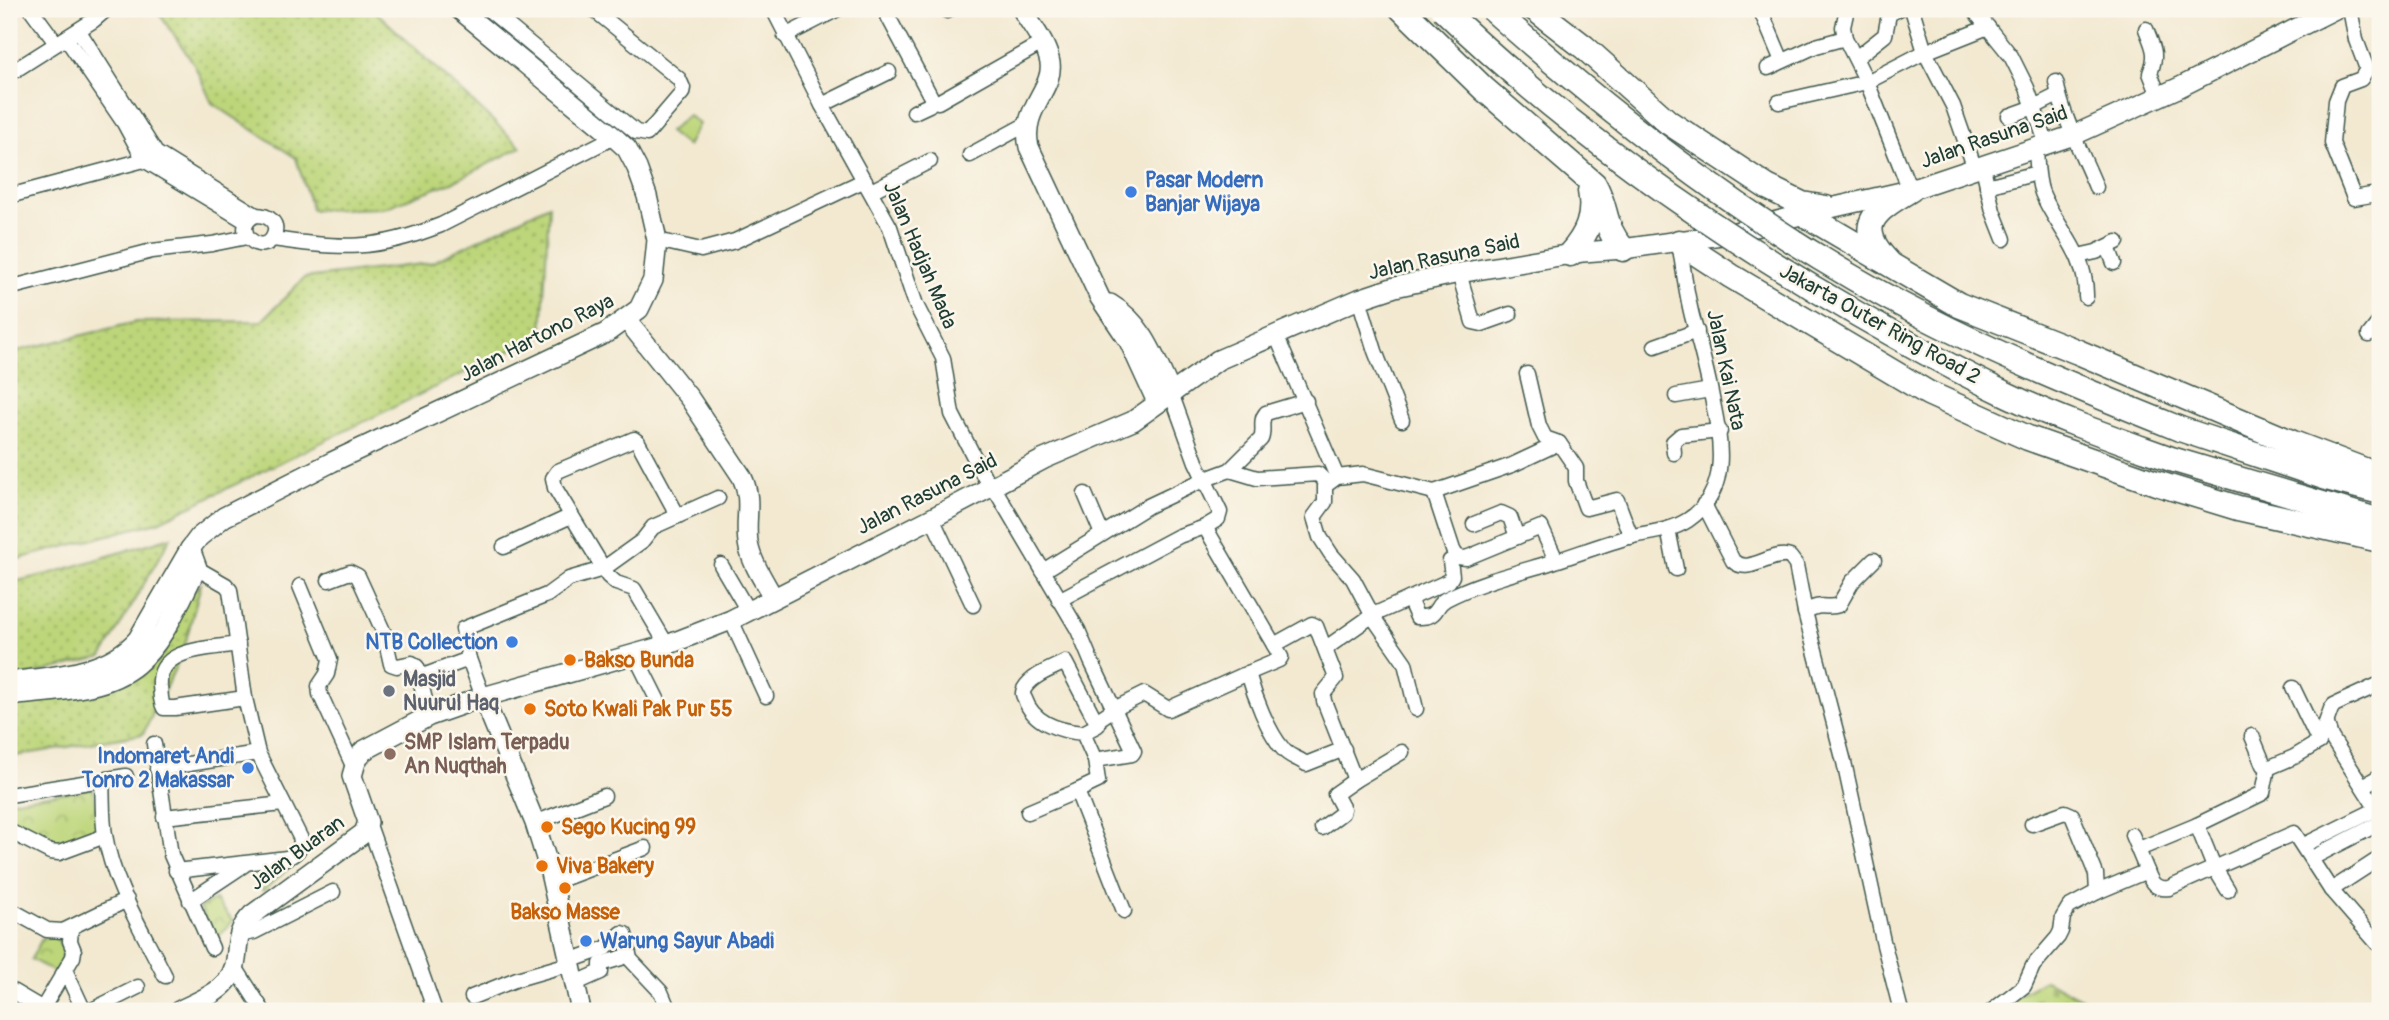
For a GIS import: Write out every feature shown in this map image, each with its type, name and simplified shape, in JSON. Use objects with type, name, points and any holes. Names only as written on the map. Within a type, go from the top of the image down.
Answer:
[{"type":"highway","points":[[1402,9],[1484,89],[1582,172],[1599,193],[1610,233],[1623,249]]},
{"type":"highway","name":"Jakarta Outer Ring Road 2","points":[[1443,9],[1542,96],[1635,170],[1748,248],[1890,332],[2009,396],[2171,458],[2380,521]]},
{"type":"highway","name":"Jakarta Outer Ring Road 2","points":[[1492,9],[1563,73],[1656,147],[1746,210],[1921,316],[2021,364],[2180,429],[2330,479],[2380,492]]},
{"type":"highway","points":[[1535,9],[1584,47],[1668,122],[1767,187],[1816,211],[1892,267],[1959,305],[2380,476]]},
{"type":"highway","points":[[1570,254],[1586,232],[1591,217],[1589,188],[1582,172]]},
{"type":"highway","points":[[1767,187],[1777,208],[1776,216],[1771,222]]},
{"type":"highway","points":[[1892,267],[1873,246],[1870,230],[1875,215],[1882,206],[1910,190]]},
{"type":"highway","points":[[1728,234],[1719,243],[1717,254],[1720,263],[1731,276]]},
{"type":"highway","points":[[1679,242],[1731,276],[1928,393],[2028,438],[2156,483],[2238,508],[2380,540]]},
{"type":"street","points":[[31,9],[67,37],[150,157],[252,218],[271,218],[275,232],[267,243],[259,245],[247,237],[245,229],[252,218]]},
{"type":"street","points":[[9,74],[107,9]]},
{"type":"street","name":"Jalan Hartono Raya","points":[[9,682],[64,675],[115,659],[128,651],[138,639],[211,526],[238,509],[622,323],[639,309],[653,280],[657,240],[647,196],[627,149],[459,9]]},
{"type":"street","points":[[488,9],[636,132],[647,134],[682,93],[682,84],[593,9]]},
{"type":"street","name":"Jalan Hadjah Mada","points":[[774,9],[785,36],[890,227],[916,304],[943,358],[952,414],[991,487],[1078,630],[1134,752],[1095,760]]},
{"type":"street","points":[[785,36],[838,9]]},
{"type":"street","points":[[884,9],[932,99],[929,104],[914,111]]},
{"type":"street","points":[[1022,9],[1050,61],[1049,73],[1027,124],[1029,148],[1100,298],[1127,314],[1142,331],[1145,355],[1220,512],[1216,522],[1179,537],[1059,600]]},
{"type":"street","points":[[1847,9],[1843,27],[1845,38],[1867,82],[1910,190]]},
{"type":"street","points":[[1856,58],[1885,35],[1889,14],[1899,9]]},
{"type":"street","points":[[1912,9],[1925,52],[1953,106],[1982,174],[2004,239]]},
{"type":"street","points":[[1973,9],[2011,57],[2027,88],[2034,107],[2041,147],[2037,173],[2046,200],[2078,256],[2085,278],[2087,297]]},
{"type":"street","name":"Jalan Rasuna Said","points":[[483,697],[667,645],[753,608],[1058,452],[1133,421],[1218,360],[1359,299],[1459,273],[1570,254],[1728,234],[1816,211],[1982,174],[2187,83],[2335,9]]},
{"type":"street","points":[[2350,9],[2356,40],[2367,69],[2361,79],[2342,86],[2336,101],[2332,143],[2354,198],[2377,194],[2380,196]]},
{"type":"street","points":[[1763,16],[1782,61]]},
{"type":"street","points":[[1779,102],[1867,82],[1925,52],[1988,27]]},
{"type":"street","points":[[2147,29],[2155,52],[2150,73],[2159,96]]},
{"type":"street","points":[[1768,68],[1827,42],[1845,38]]},
{"type":"street","points":[[939,103],[1042,43]]},
{"type":"street","points":[[822,105],[889,72]]},
{"type":"street","points":[[2009,116],[2034,107],[2057,88],[2096,187]]},
{"type":"street","points":[[970,155],[1027,124]]},
{"type":"street","points":[[272,239],[352,248],[417,235],[614,137]]},
{"type":"street","points":[[9,196],[150,157]]},
{"type":"street","points":[[657,240],[701,250],[735,241],[930,161]]},
{"type":"street","points":[[1982,174],[2037,173]]},
{"type":"street","points":[[9,288],[152,251],[247,237]]},
{"type":"street","name":"Jalan Kai Nata","points":[[1679,242],[1691,313],[1720,431],[1721,456],[1716,482],[1704,504]]},
{"type":"street","points":[[2078,256],[2112,245],[2114,263]]},
{"type":"street","points":[[1459,273],[1473,322],[1482,324],[1510,314]]},
{"type":"street","points":[[1359,299],[1375,351],[1402,420]]},
{"type":"street","points":[[2369,335],[2380,321]]},
{"type":"street","points":[[622,323],[735,492],[736,551],[753,608],[766,696]]},
{"type":"street","points":[[1655,346],[1697,331]]},
{"type":"street","points":[[1276,335],[1306,401],[1332,480]]},
{"type":"street","points":[[1527,374],[1539,426],[1545,438],[1559,443],[1576,468],[1576,481],[1586,508],[1617,500],[1631,537]]},
{"type":"street","points":[[1676,396],[1710,390]]},
{"type":"street","points":[[1043,571],[1148,506],[1230,470],[1261,439],[1262,419],[1266,413],[1306,401]]},
{"type":"street","points":[[1674,453],[1673,442],[1678,437],[1720,431]]},
{"type":"street","points":[[667,645],[636,592],[631,587],[616,583],[603,569],[555,488],[554,475],[595,453],[634,439],[678,516]]},
{"type":"street","points":[[1230,470],[1257,478],[1318,474],[1332,480],[1363,474],[1434,492],[1512,465],[1559,443]]},
{"type":"street","points":[[1332,480],[1324,490],[1325,502],[1314,521],[1320,537],[1353,579],[1405,663],[1416,709]]},
{"type":"street","points":[[1434,492],[1457,557]]},
{"type":"street","points":[[1085,494],[1102,534]]},
{"type":"street","points":[[581,1011],[552,883],[535,823],[483,697],[469,659],[463,629],[547,595],[569,579],[603,569],[642,541],[650,530],[718,498]]},
{"type":"street","points":[[1409,599],[1417,617],[1428,616],[1438,610],[1442,601],[1485,582],[1631,537],[1668,529],[1688,520],[1704,504],[1738,566],[1745,567],[1781,554],[1794,560],[1901,1011]]},
{"type":"street","points":[[1474,524],[1505,513],[1510,517],[1517,537]]},
{"type":"street","points":[[504,547],[571,516]]},
{"type":"street","points":[[932,518],[973,605]]},
{"type":"street","points":[[1096,721],[1144,694],[1168,709],[1281,659],[1205,527]]},
{"type":"street","points":[[1326,648],[1373,615],[1450,580],[1452,576],[1449,563],[1457,557],[1466,558],[1541,527],[1556,561]]},
{"type":"street","points":[[1668,529],[1675,569]]},
{"type":"street","points":[[176,871],[288,858],[296,854],[300,847],[299,832],[258,753],[245,698],[230,590],[190,559]]},
{"type":"street","name":"Jalan Hartono Raya","points":[[9,696],[106,681],[136,665],[163,632],[190,559]]},
{"type":"street","points":[[1805,612],[1820,605],[1839,605],[1852,582],[1874,561]]},
{"type":"street","points":[[721,565],[753,608]]},
{"type":"street","points":[[329,580],[350,572],[358,576],[384,633],[391,664],[415,664],[429,716]]},
{"type":"street","points":[[300,586],[330,659],[327,674],[319,686],[320,694],[354,768]]},
{"type":"street","points":[[1274,645],[1312,624],[1316,626],[1336,678],[1323,694],[1324,701],[1355,780]]},
{"type":"street","points":[[238,644],[179,654],[168,660],[160,678],[162,703],[164,708],[176,708],[245,698]]},
{"type":"street","points":[[635,655],[658,701]]},
{"type":"street","points":[[420,677],[469,659]]},
{"type":"street","points":[[1065,662],[1098,727],[1083,733],[1044,723],[1028,709],[1023,694],[1025,688],[1038,676],[1065,662]]},
{"type":"street","points":[[1248,673],[1262,711],[1283,751],[1306,764],[1344,749]]},
{"type":"street","points":[[2268,768],[2319,742],[2334,705],[2380,684]]},
{"type":"street","points":[[2293,688],[2319,742]]},
{"type":"street","points":[[354,768],[363,751],[429,716],[483,697]]},
{"type":"street","points":[[2308,852],[2379,815],[2332,737],[2327,724]]},
{"type":"street","points":[[1028,811],[1098,781],[1095,760],[1083,733]]},
{"type":"street","points":[[2252,736],[2264,765],[2268,768]]},
{"type":"street","points":[[154,744],[164,817],[176,871],[212,948]]},
{"type":"street","points":[[1322,828],[1342,813],[1343,809],[1335,794],[1402,752]]},
{"type":"street","points":[[157,769],[258,753]]},
{"type":"street","name":"Jalan Buaran","points":[[238,934],[241,927],[258,910],[364,833],[368,822],[352,779],[354,768]]},
{"type":"street","points":[[2139,849],[2261,794],[2265,790],[2268,768]]},
{"type":"street","points":[[9,795],[126,776]]},
{"type":"street","points":[[2362,786],[2380,776]]},
{"type":"street","points":[[102,780],[105,835],[127,900],[165,976]]},
{"type":"street","points":[[1077,791],[1124,911]]},
{"type":"street","points":[[535,823],[604,796]]},
{"type":"street","points":[[164,817],[283,804]]},
{"type":"street","points":[[2032,824],[2065,812],[2072,815],[2096,874],[2097,892]]},
{"type":"street","points":[[368,822],[435,1011]]},
{"type":"street","points":[[2197,825],[2214,867],[2228,890]]},
{"type":"street","points":[[9,831],[50,852],[59,853],[105,835]]},
{"type":"street","points":[[2132,835],[2152,883],[2165,888],[2290,834],[2298,835],[2331,890],[2379,943]]},
{"type":"street","points":[[552,883],[645,848]]},
{"type":"street","points":[[2331,890],[2380,858]]},
{"type":"street","points":[[190,901],[248,862]]},
{"type":"street","points":[[1992,1011],[2024,986],[2033,966],[2058,937],[2063,917],[2069,907],[2097,892],[2147,872]]},
{"type":"street","points":[[179,1011],[227,982],[235,967],[238,934],[254,932],[333,892]]},
{"type":"street","points":[[9,909],[47,930],[62,931],[127,900]]},
{"type":"street","points":[[9,989],[42,1010],[66,972],[74,951],[70,941],[71,929]]},
{"type":"street","points":[[472,997],[606,948],[622,933],[625,934],[631,959],[661,992],[668,1011]]},
{"type":"street","points":[[574,984],[601,972],[601,964],[621,958]]},
{"type":"street","points":[[235,967],[263,1011]]},
{"type":"street","points":[[66,972],[84,1011]]},
{"type":"street","points":[[90,1011],[138,987]]},
{"type":"green space","points":[[156,9],[373,9],[521,147],[457,180],[384,208],[312,210],[296,158],[212,103],[194,64]]},
{"type":"green space","points":[[688,115],[699,124],[687,146],[669,132]]},
{"type":"green space","points":[[549,205],[542,335],[158,522],[18,559],[9,559],[9,353],[136,322],[262,321],[304,278],[431,263]]},
{"type":"green space","points":[[171,537],[102,657],[9,680],[9,583],[52,573]]},
{"type":"green space","points":[[201,584],[183,652],[143,734],[9,757],[9,691],[101,678]]},
{"type":"green space","points":[[93,788],[100,833],[61,848],[23,835],[9,821],[9,801]]},
{"type":"green space","points":[[293,864],[263,891],[248,870]]},
{"type":"green space","points":[[215,900],[233,921],[215,940],[200,907]]},
{"type":"green space","points":[[56,936],[64,951],[56,973],[31,959],[42,939]]},
{"type":"green space","points":[[2045,980],[2106,1011],[1989,1011]]},
{"type":"place","name":"Pasar Modern Banjar Wijaya","points":[[1131,192]]},
{"type":"place","name":"NTB Collection","points":[[512,642]]},
{"type":"place","name":"Bakso Bunda","points":[[570,660]]},
{"type":"place","name":"Masjid Nuurul Haq","points":[[389,691]]},
{"type":"place","name":"Soto Kwali Pak Pur 55","points":[[530,709]]},
{"type":"place","name":"SMP Islam Terpadu An Nuqthah","points":[[390,754]]},
{"type":"place","name":"Indomaret Andi Tonro 2 Makassar","points":[[248,768]]},
{"type":"place","name":"Sego Kucing 99","points":[[547,827]]},
{"type":"place","name":"Viva Bakery","points":[[542,866]]},
{"type":"place","name":"Bakso Masse","points":[[565,888]]},
{"type":"place","name":"Warung Sayur Abadi","points":[[586,941]]}]
